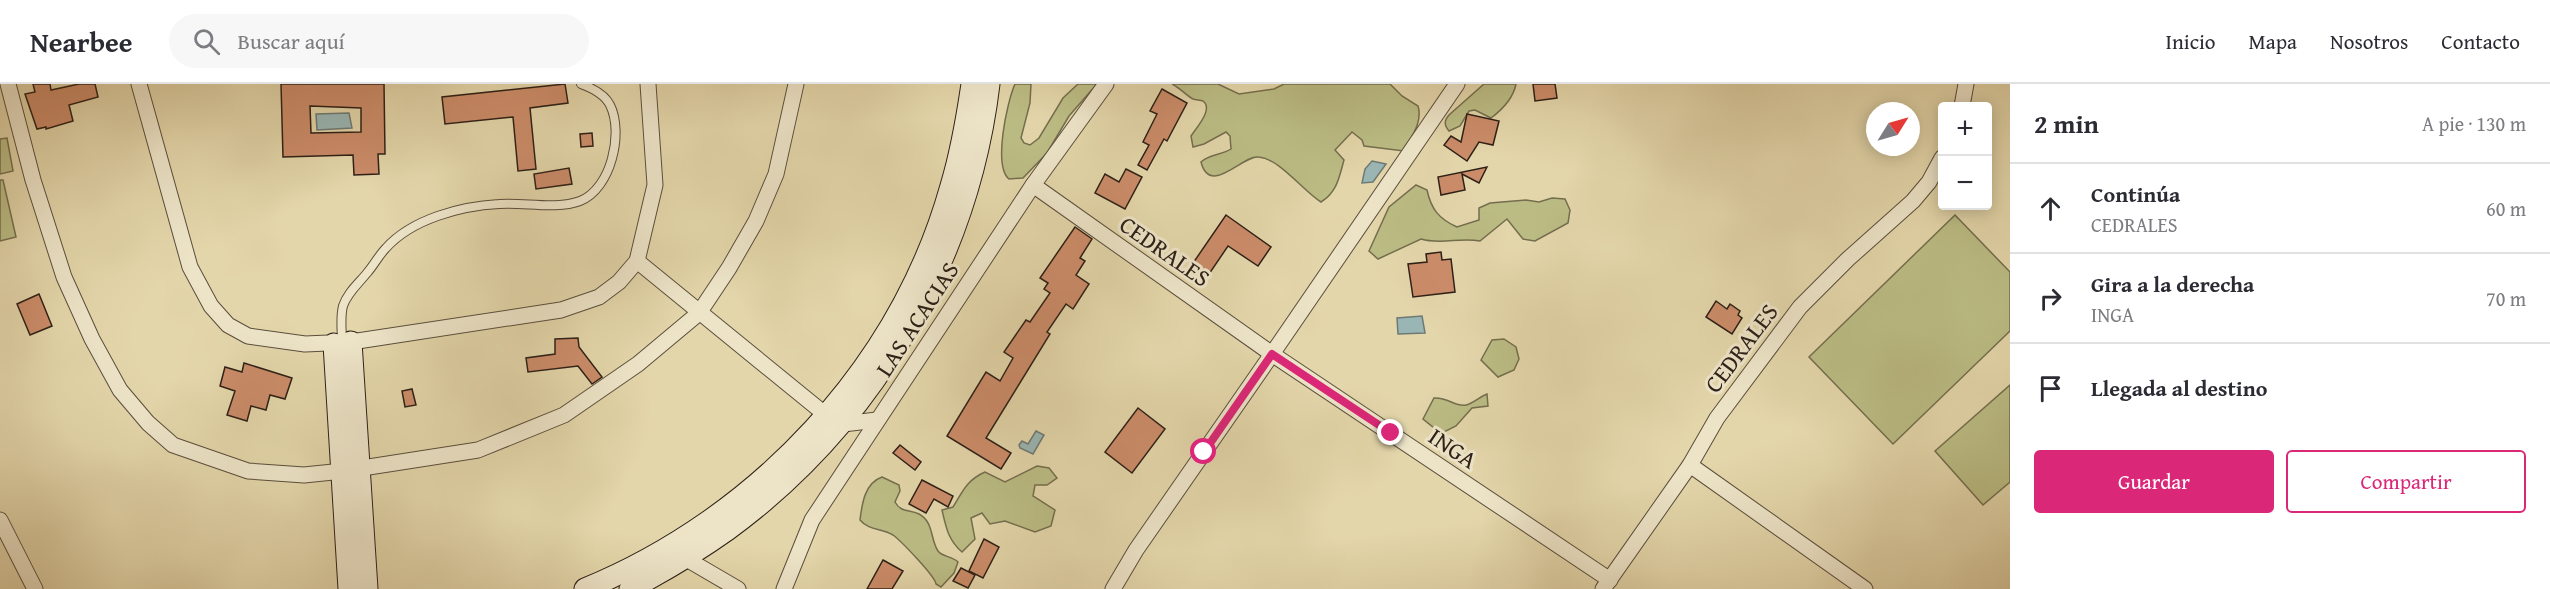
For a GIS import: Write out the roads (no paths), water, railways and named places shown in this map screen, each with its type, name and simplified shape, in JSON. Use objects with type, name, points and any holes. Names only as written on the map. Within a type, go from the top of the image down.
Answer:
[{"type":"street","points":[[8,84],[33,180],[64,277],[92,339],[120,390],[141,415],[173,445],[248,471],[304,475],[352,470],[478,450],[564,416],[638,364],[699,313],[729,268],[756,221],[776,174],[796,84]]},
{"type":"street","points":[[139,84],[190,267],[211,306],[228,325],[248,336],[282,343],[342,343],[561,310],[599,297],[619,282],[637,261],[655,185],[648,84]]},
{"type":"street","points":[[835,419],[905,299],[928,251],[951,186],[972,84]]},
{"type":"street","points":[[630,589],[677,553],[835,419],[880,372],[913,322],[944,257],[967,192],[980,144],[989,84]]},
{"type":"street","name":"LAS ACACIAS","points":[[784,589],[812,520],[1033,185],[1106,84]]},
{"type":"street","points":[[1113,589],[1136,550],[1457,84]]},
{"type":"street","points":[[1963,102],[1966,84]]},
{"type":"street","name":"CEDRALES","points":[[1607,584],[1690,465],[1717,418],[1800,307],[1848,259],[1913,201],[1929,182],[1938,165]]},
{"type":"street","name":"CEDRALES","points":[[1033,185],[1272,354]]},
{"type":"street","points":[[637,261],[699,313],[835,419],[856,451]]},
{"type":"street","points":[[342,343],[352,470],[368,589]]},
{"type":"street","name":"INGA","points":[[1272,354],[1607,584]]},
{"type":"street","points":[[835,419],[877,420]]},
{"type":"street","points":[[1690,465],[1865,589]]},
{"type":"street","points":[[349,589],[352,470]]},
{"type":"street","points":[[0,520],[35,589]]},
{"type":"street","points":[[585,589],[677,553]]},
{"type":"street","points":[[677,553],[738,589]]},
{"type":"lane","points":[[342,343],[342,313],[349,295],[387,247],[417,226],[464,208],[496,204],[564,205],[591,195],[607,174],[611,164],[614,152],[614,125],[610,105],[599,93],[581,84]]},
{"type":"water","points":[[349,113],[352,128],[317,130],[316,114]]},
{"type":"water","points":[[1372,161],[1386,164],[1373,182],[1362,183],[1365,169]]},
{"type":"water","points":[[1422,316],[1425,333],[1398,334],[1397,318]]},
{"type":"water","points":[[1036,431],[1044,435],[1033,454],[1020,448],[1022,441],[1028,444]]}]
